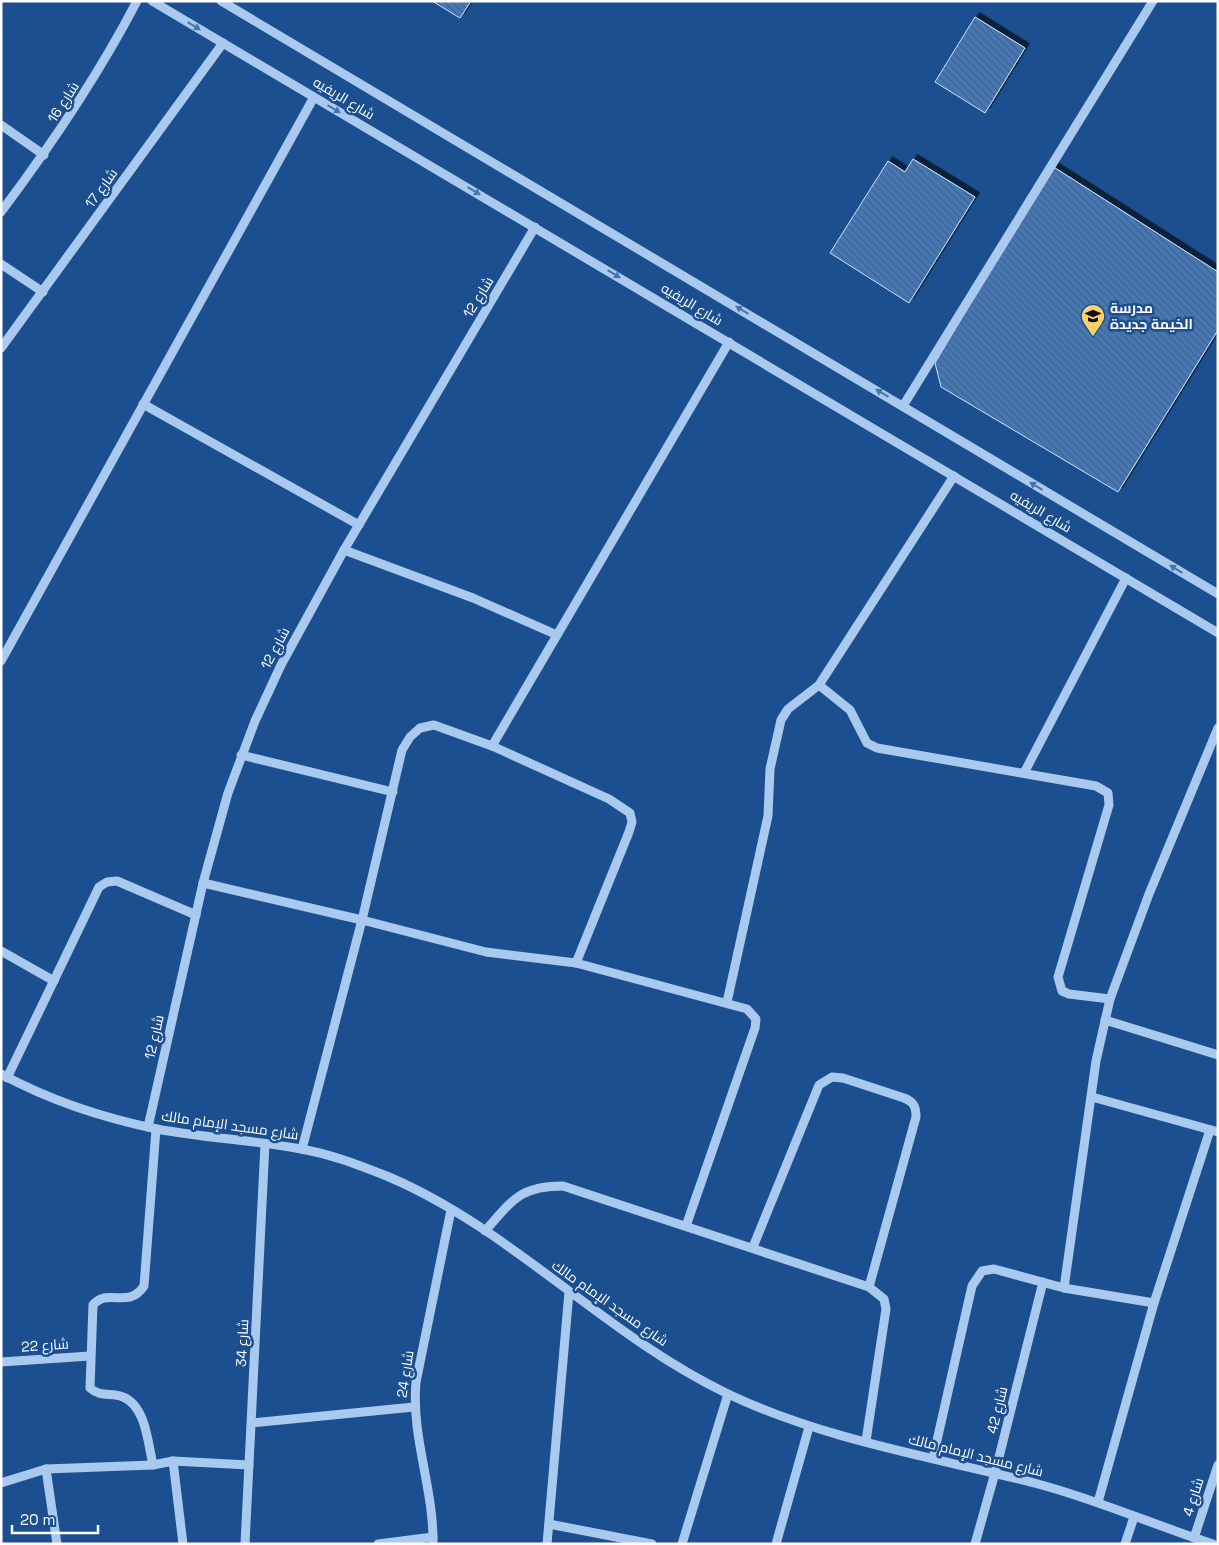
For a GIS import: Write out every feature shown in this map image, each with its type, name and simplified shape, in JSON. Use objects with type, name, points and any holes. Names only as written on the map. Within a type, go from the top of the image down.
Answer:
[{"type":"street","name":"شارع 16","points":[[1,212],[44,155],[93,81],[137,1]]},
{"type":"street","name":"شارع الريفيه","points":[[152,1],[1218,633]]},
{"type":"street","name":"شارع الريفيه","points":[[221,1],[1218,594]]},
{"type":"street","points":[[904,406],[1153,1]]},
{"type":"street","name":"شارع 17","points":[[1,348],[223,43]]},
{"type":"street","points":[[1,661],[314,97]]},
{"type":"street","points":[[1,125],[44,155]]},
{"type":"street","name":"شارع 12","points":[[90,1356],[92,1305],[96,1300],[105,1297],[130,1299],[138,1294],[144,1286],[152,1128],[203,883],[217,829],[241,755],[281,665],[344,550],[535,228]]},
{"type":"street","points":[[1,264],[43,292]]},
{"type":"street","points":[[492,746],[728,342]]},
{"type":"street","points":[[143,404],[359,524]]},
{"type":"street","points":[[727,1002],[768,816],[770,768],[781,720],[788,709],[820,685],[954,476]]},
{"type":"street","points":[[344,550],[473,598],[557,635]]},
{"type":"street","points":[[1024,773],[1126,578]]},
{"type":"street","points":[[820,685],[850,710],[867,743],[878,748],[1096,786],[1108,793],[1109,805],[1058,977],[1062,991],[1069,994],[1110,999]]},
{"type":"street","points":[[302,1149],[362,920],[402,750],[410,737],[420,728],[434,725],[492,746],[609,799],[630,813],[632,822],[629,832],[576,963]]},
{"type":"street","points":[[1064,1288],[1096,1061],[1110,999],[1149,894],[1218,728]]},
{"type":"street","points":[[241,755],[393,792]]},
{"type":"street","points":[[4,1076],[54,981],[99,887],[107,882],[116,881],[127,884],[196,915]]},
{"type":"street","points":[[203,883],[362,920],[486,952],[576,963],[727,1002],[752,1013],[756,1019],[755,1028],[686,1226]]},
{"type":"street","points":[[1,951],[54,981]]},
{"type":"street","points":[[1105,1020],[1218,1055]]},
{"type":"street","name":"شارع مسجد الإمام مالك","points":[[4,1076],[76,1106],[152,1128],[302,1149],[347,1161],[390,1178],[451,1210],[485,1231],[660,1356],[728,1394],[809,1427],[1098,1502],[1134,1517],[1213,1544]]},
{"type":"street","points":[[753,1248],[818,1085],[832,1077],[843,1078],[904,1098],[912,1101],[916,1108],[916,1117],[869,1287]]},
{"type":"street","points":[[1092,1097],[1214,1131],[1154,1304],[1098,1502]]},
{"type":"street","name":"شارع 34","points":[[244,1544],[252,1423],[265,1144]]},
{"type":"street","points":[[485,1231],[516,1196],[546,1186],[563,1186],[581,1190],[869,1287],[884,1299],[886,1309],[866,1441]]},
{"type":"street","name":"شارع 24","points":[[433,1540],[414,1407],[416,1382],[451,1210]]},
{"type":"street","points":[[934,1458],[976,1278],[982,1271],[994,1269],[1064,1288],[1154,1304]]},
{"type":"street","name":"شارع 42","points":[[975,1544],[995,1474],[1043,1282]]},
{"type":"street","points":[[548,1544],[568,1292]]},
{"type":"street","points":[[90,1356],[90,1388],[96,1394],[121,1396],[138,1409],[153,1465]]},
{"type":"street","name":"شارع 22","points":[[1,1362],[90,1356]]},
{"type":"street","points":[[682,1544],[728,1394]]},
{"type":"street","points":[[252,1423],[414,1407]]},
{"type":"street","points":[[776,1544],[809,1427]]},
{"type":"street","points":[[173,1461],[183,1544]]},
{"type":"street","points":[[1,1483],[46,1469],[153,1465],[173,1461],[248,1465]]},
{"type":"street","name":"شارع 4","points":[[1194,1538],[1218,1464]]},
{"type":"street","points":[[46,1469],[57,1544]]},
{"type":"street","points":[[1125,1544],[1134,1517]]},
{"type":"street","points":[[549,1524],[620,1541],[652,1544]]},
{"type":"street","points":[[378,1544],[433,1540]]},
{"type":"building","points":[[432,1],[471,1],[460,18]]},
{"type":"building","points":[[975,17],[1025,48],[985,113],[935,82]]},
{"type":"building","points":[[913,159],[975,197],[909,303],[830,253],[888,161],[905,172]]},
{"type":"building","points":[[1052,166],[1218,272],[1218,330],[1118,492],[941,387],[935,363]]},
{"type":"place","name":"مدرسة الخيمة جديدة","points":[[1093,337]]}]
